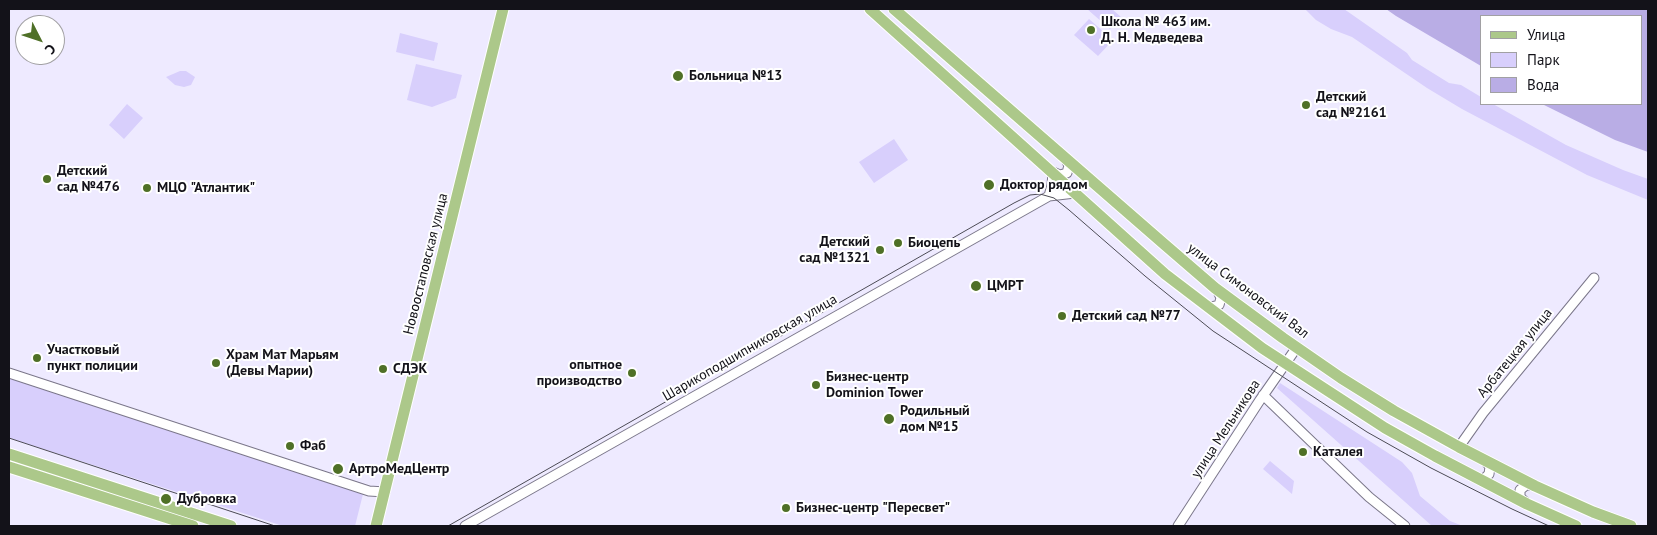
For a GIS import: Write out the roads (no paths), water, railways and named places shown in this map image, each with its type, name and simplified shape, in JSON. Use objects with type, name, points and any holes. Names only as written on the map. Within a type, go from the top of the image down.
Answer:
[{"type":"main road","name":"Новоостаповская улица","points":[[376,526],[503,9]]},
{"type":"main road","points":[[870,9],[1165,274],[1205,305],[1286,364],[1385,428],[1476,478],[1576,526]]},
{"type":"main road","name":"улица Симоновский Вал","points":[[894,9],[1217,289],[1341,378],[1394,411],[1535,486],[1593,512],[1631,526]]},
{"type":"main road","points":[[9,454],[231,526]]},
{"type":"main road","points":[[9,466],[193,526]]},
{"type":"street","points":[[968,97],[964,91],[966,85],[972,82],[980,84]]},
{"type":"street","points":[[1066,159],[1069,166],[1067,172],[1060,176],[1053,172],[1049,196],[1074,192]]},
{"type":"street","name":"Шарикоподшипниковская улица","points":[[465,526],[1049,196]]},
{"type":"street","name":"Арбатецкая улица","points":[[1459,447],[1483,413],[1594,278]]},
{"type":"street","points":[[1205,305],[1211,307],[1219,305],[1221,298],[1217,289]]},
{"type":"street","name":"улица Мельникова","points":[[1178,526],[1263,395],[1297,347]]},
{"type":"street","points":[[9,373],[369,491],[385,492]]},
{"type":"street","points":[[1263,395],[1369,497],[1405,526]]},
{"type":"street","points":[[1476,478],[1481,480],[1489,474],[1490,467],[1485,460]]},
{"type":"street","points":[[1527,504],[1520,497],[1520,490],[1526,485],[1535,486]]},
{"type":"water","points":[[1386,9],[1648,9],[1648,152],[1615,140],[1544,105],[1642,105],[1642,15],[1480,15],[1480,65]]},
{"type":"tram line","points":[[448,526],[1014,203],[1030,195],[1040,194],[1054,198],[1213,331],[1367,432],[1431,468],[1549,526]]},
{"type":"tram line","points":[[9,438],[275,526]]},
{"type":"place","name":"Школа № 463 им. Д. Н. Медведева","points":[[1091,30]]},
{"type":"place","name":"Больница №13","points":[[678,76]]},
{"type":"place","name":"Детский сад №2161","points":[[1306,105]]},
{"type":"place","name":"Детский сад №476","points":[[47,179]]},
{"type":"place","name":"Доктор рядом","points":[[989,185]]},
{"type":"place","name":"МЦО \"Атлантик\"","points":[[147,188]]},
{"type":"place","name":"Биоцепь","points":[[898,243]]},
{"type":"place","name":"Детский сад №1321","points":[[880,250]]},
{"type":"place","name":"ЦМРТ","points":[[976,286]]},
{"type":"place","name":"Детский сад №77","points":[[1062,316]]},
{"type":"place","name":"Участковый пункт полиции","points":[[37,358]]},
{"type":"place","name":"Храм Мат Марьям (Девы Марии)","points":[[216,363]]},
{"type":"place","name":"СДЭК","points":[[383,369]]},
{"type":"place","name":"опытное производство","points":[[632,373]]},
{"type":"place","name":"Бизнес-центр Dominion Tower","points":[[816,385]]},
{"type":"place","name":"Родильный дом №15","points":[[889,419]]},
{"type":"place","name":"Фаб","points":[[290,446]]},
{"type":"place","name":"Каталея","points":[[1303,452]]},
{"type":"place","name":"АртроМедЦентр","points":[[338,469]]},
{"type":"place","name":"Дубровка","points":[[166,499]]},
{"type":"place","name":"Бизнес-центр \"Пересвет\"","points":[[786,508]]}]
